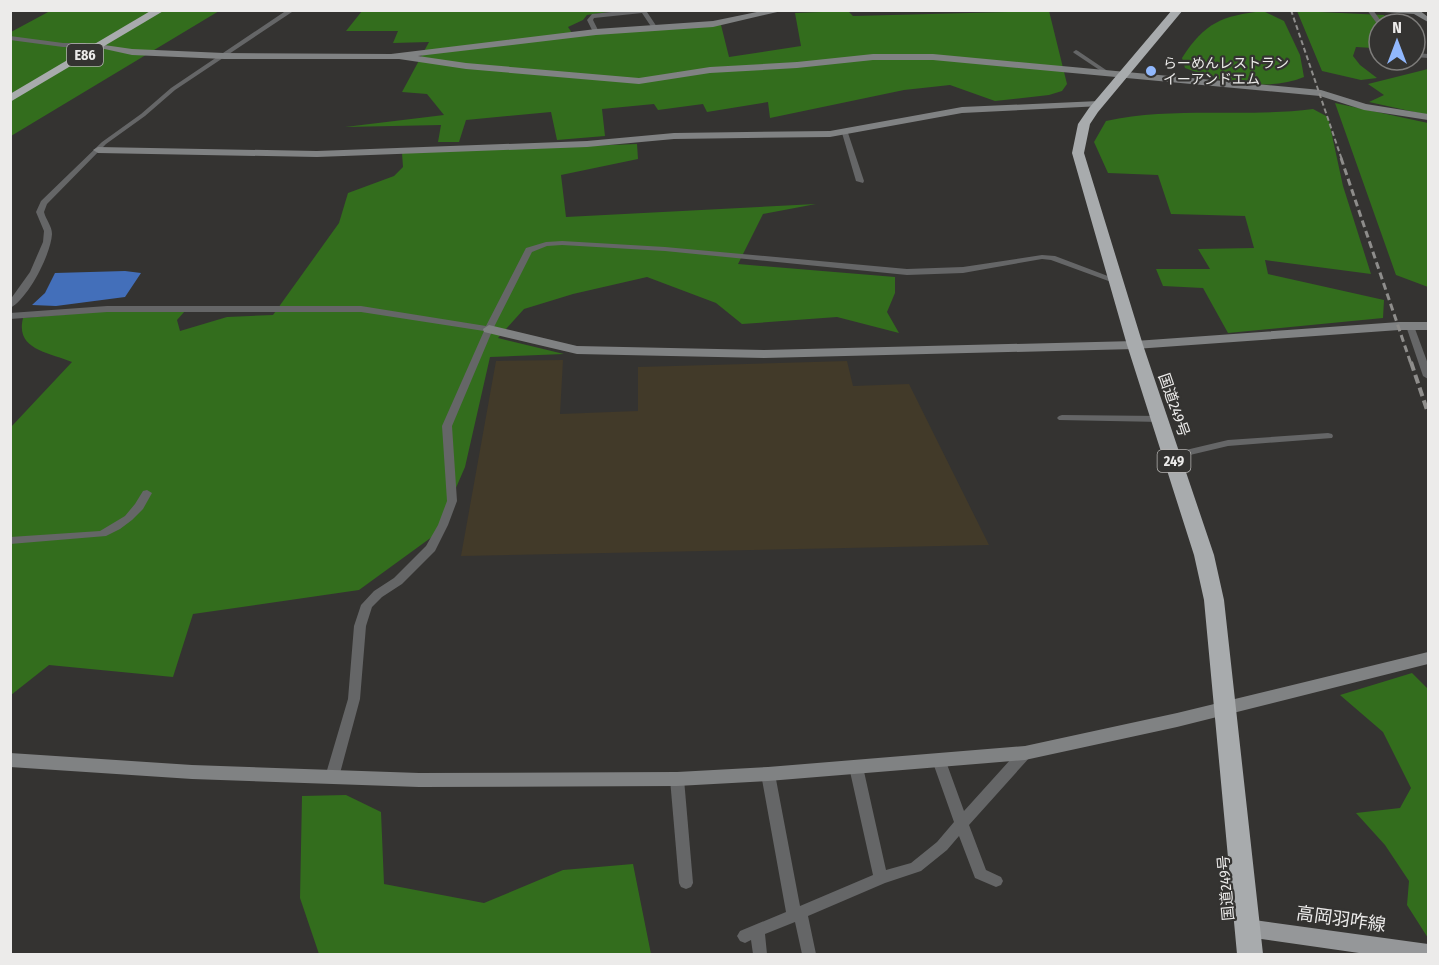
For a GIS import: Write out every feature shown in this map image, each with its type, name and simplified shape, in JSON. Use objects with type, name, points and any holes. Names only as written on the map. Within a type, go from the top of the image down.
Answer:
[{"type":"highway","name":"E86","points":[[10,93],[150,10]]},
{"type":"highway","name":"E86","points":[[10,99],[160,10]]},
{"type":"highway","name":"国道249号","points":[[1178,10],[1116,75],[1084,124],[1078,153],[1135,345],[1161,418],[1204,555],[1214,600],[1250,954]]},
{"type":"main road","name":"高岡羽咋線","points":[[1247,928],[1428,954]]},
{"type":"street","points":[[10,306],[31,280],[48,238],[48,228],[41,217],[41,208],[98,150],[173,89],[292,10]]},
{"type":"street","points":[[596,32],[590,20],[592,16],[654,10]]},
{"type":"street","points":[[104,48],[132,52],[224,56],[398,56],[596,32],[732,21],[782,10]]},
{"type":"street","points":[[1359,10],[1413,11],[1428,20]]},
{"type":"street","points":[[644,11],[654,27]]},
{"type":"street","points":[[10,38],[63,45],[85,45]]},
{"type":"street","points":[[1076,52],[1116,75]]},
{"type":"street","points":[[398,56],[466,66],[628,80],[652,79],[710,70],[797,65],[873,57],[933,57],[1312,92],[1364,107],[1428,117]]},
{"type":"street","points":[[98,150],[318,154],[587,144],[674,136],[845,133],[962,110],[1099,104]]},
{"type":"street","points":[[845,133],[860,181]]},
{"type":"street","points":[[332,777],[354,699],[360,626],[367,605],[378,594],[398,581],[431,548],[443,525],[452,501],[447,426],[489,329],[526,254],[538,246],[553,243],[665,249],[907,272],[963,270],[1042,257],[1052,258],[1117,281]]},
{"type":"street","points":[[10,316],[129,308],[361,309],[489,329],[577,350],[620,353],[764,354],[1135,345],[1428,326]]},
{"type":"street","points":[[1410,326],[1428,376]]},
{"type":"street","points":[[1062,418],[1161,418]]},
{"type":"street","points":[[1173,456],[1228,443],[1328,436]]},
{"type":"street","points":[[10,541],[102,534],[115,528],[138,510],[147,493]]},
{"type":"street","points":[[10,760],[192,772],[419,780],[677,779],[768,774],[1024,753],[1226,708],[1274,694],[1428,658]]},
{"type":"street","points":[[760,954],[751,933],[881,878],[916,867],[942,846],[1024,753]]},
{"type":"street","points":[[939,760],[980,874],[996,881]]},
{"type":"street","points":[[856,767],[881,878]]},
{"type":"street","points":[[768,774],[797,913],[810,954]]},
{"type":"street","points":[[677,779],[686,883]]},
{"type":"shaded area","points":[[563,360],[560,414],[638,411],[638,367],[847,361],[853,386],[909,384],[989,545],[461,556],[496,361]]},
{"type":"green space","points":[[50,11],[219,11],[11,136],[11,32]]},
{"type":"green space","points":[[362,11],[615,11],[587,15],[583,20],[568,27],[574,36],[627,30],[721,25],[729,57],[801,46],[795,13],[848,11],[853,16],[1049,11],[1067,84],[1062,91],[1049,95],[995,101],[950,85],[904,90],[770,118],[768,102],[707,112],[703,104],[658,110],[654,104],[602,109],[605,136],[557,140],[551,112],[466,120],[459,142],[438,142],[441,125],[345,127],[444,115],[427,94],[402,92],[429,42],[393,43],[398,31],[346,31]]},
{"type":"green space","points":[[1263,11],[1284,21],[1300,55],[1304,77],[1275,84],[1244,83],[1185,68],[1182,58],[1207,29],[1236,15]]},
{"type":"green space","points":[[1297,11],[1367,14],[1367,48],[1356,47],[1353,56],[1367,72],[1377,78],[1361,80],[1322,71]]},
{"type":"green space","points":[[1427,69],[1428,115],[1369,102],[1384,95],[1368,84],[1416,72],[1427,72]]},
{"type":"green space","points":[[1335,103],[1428,123],[1428,287],[1396,275]]},
{"type":"green space","points":[[1313,109],[1328,117],[1343,186],[1371,274],[1265,260],[1268,274],[1384,300],[1383,318],[1228,333],[1203,288],[1163,286],[1156,269],[1210,269],[1198,249],[1254,248],[1245,216],[1171,214],[1158,175],[1108,173],[1094,142],[1106,121],[1132,117],[1157,114],[1262,113]]},
{"type":"green space","points":[[637,144],[638,159],[561,175],[566,217],[816,204],[763,214],[738,264],[895,277],[895,293],[887,312],[899,333],[837,317],[742,324],[716,303],[647,277],[573,294],[524,309],[498,338],[564,354],[490,357],[465,467],[436,534],[359,590],[193,614],[173,677],[49,665],[11,695],[11,427],[72,362],[44,352],[29,343],[22,329],[23,318],[106,311],[185,311],[177,320],[180,331],[227,317],[273,315],[339,223],[348,193],[394,176],[403,167],[402,153]]},
{"type":"green space","points":[[1412,673],[1428,689],[1428,938],[1407,905],[1409,881],[1385,845],[1356,813],[1400,808],[1411,788],[1383,732],[1340,695]]},
{"type":"green space","points":[[346,795],[381,812],[384,884],[484,903],[563,870],[633,864],[651,954],[319,954],[300,898],[302,796]]},
{"type":"water","points":[[125,271],[141,273],[125,297],[56,306],[32,305],[45,293],[55,273]]},
{"type":"railway","points":[[1291,10],[1342,160]]},
{"type":"railway","points":[[1341,158],[1411,364]]},
{"type":"railway","points":[[1411,362],[1428,413]]},
{"type":"place","name":"らーめんレストラン イーアンドエム","points":[[1151,71]]}]
